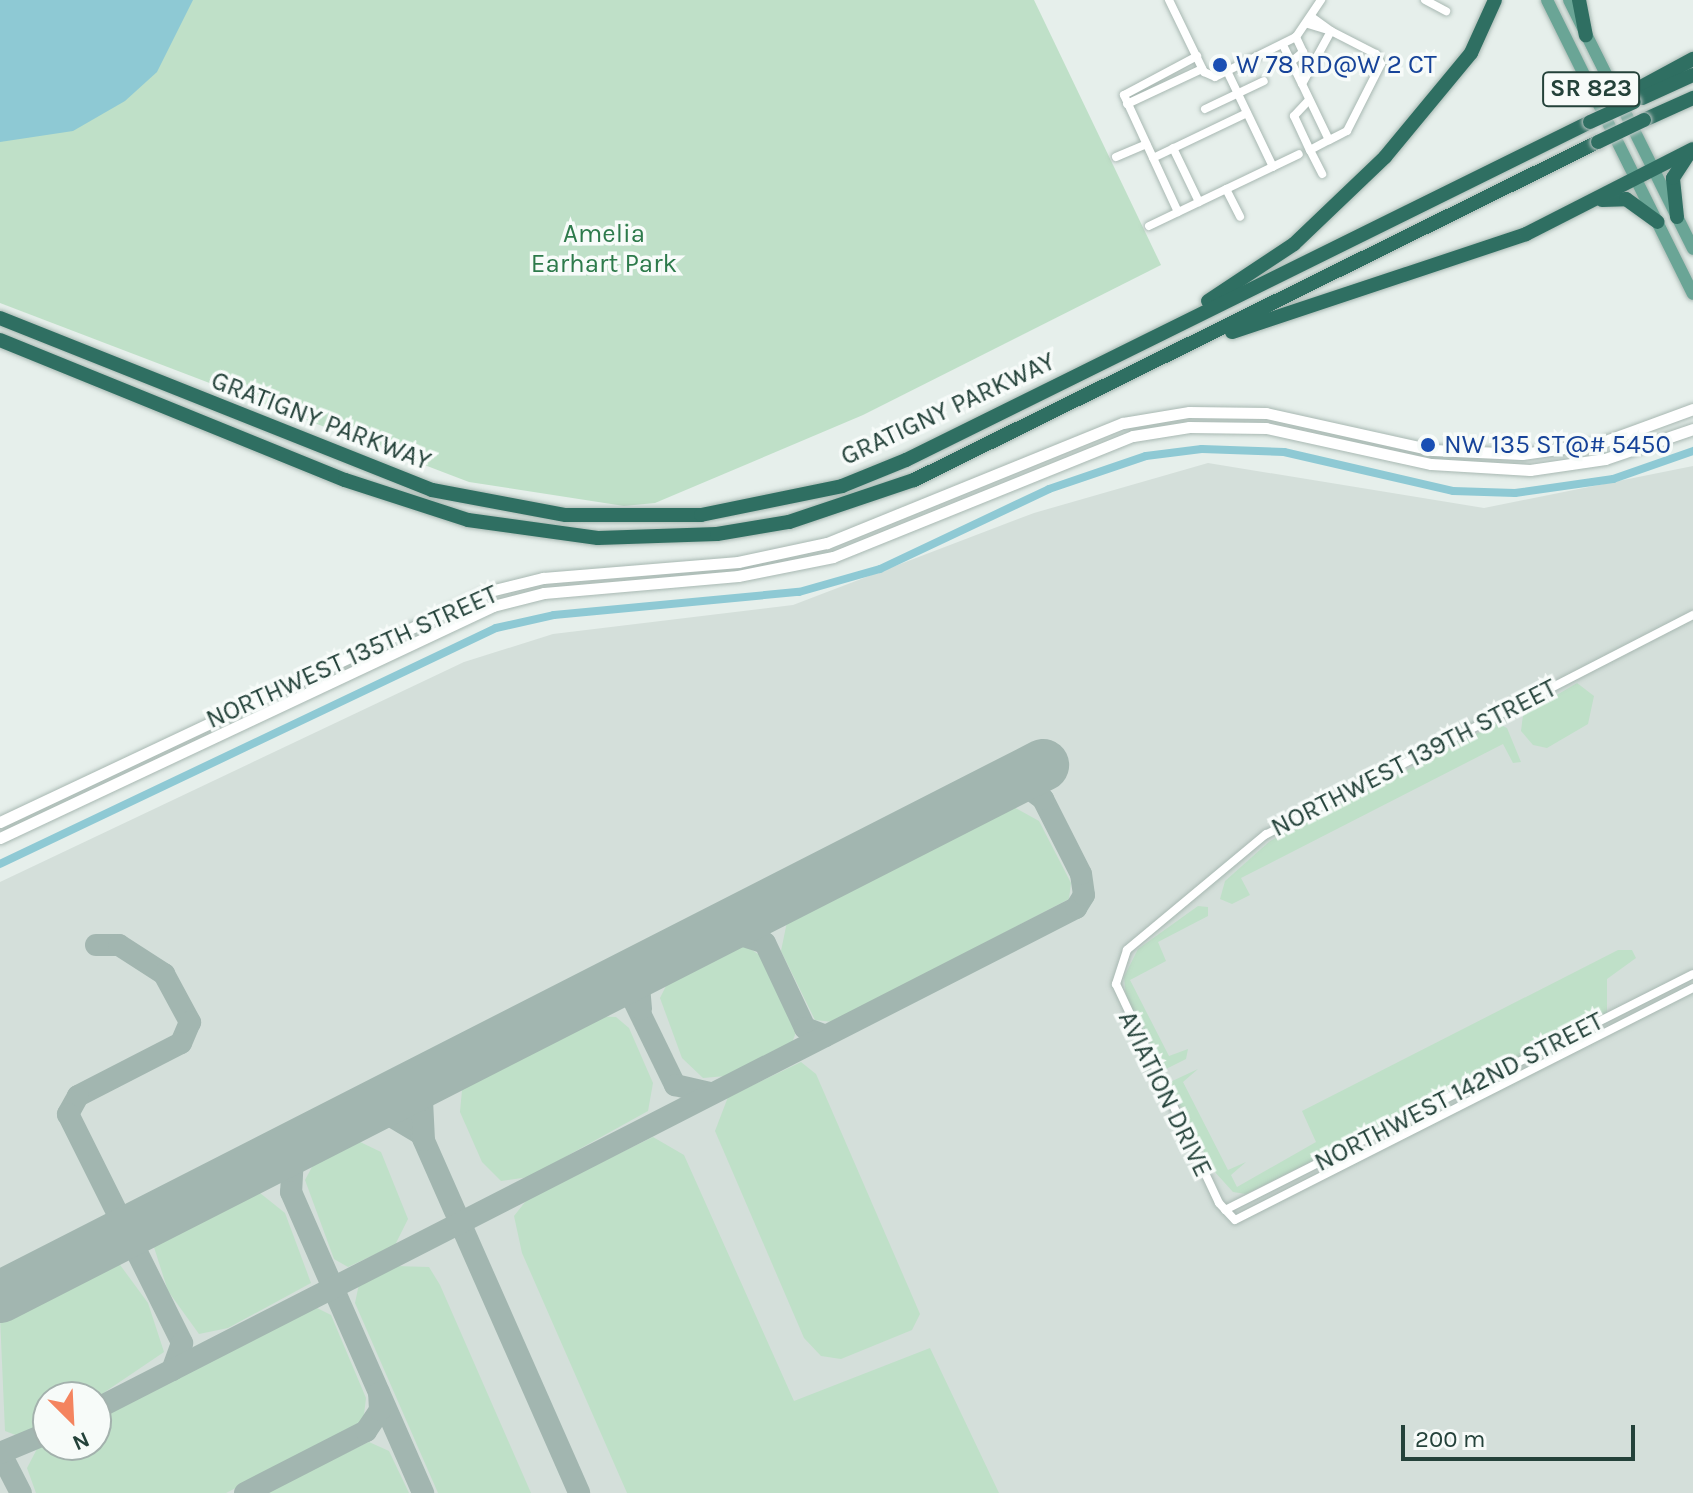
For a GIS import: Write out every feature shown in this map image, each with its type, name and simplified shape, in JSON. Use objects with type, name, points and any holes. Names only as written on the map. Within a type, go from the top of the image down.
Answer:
[{"type":"highway","points":[[1143,341],[1255,274],[1339,205],[1471,53],[1495,0]]},
{"type":"highway","points":[[1579,0],[1586,35]]},
{"type":"highway","points":[[1632,98],[1693,59]]},
{"type":"highway","name":"GRATIGNY PARKWAY","points":[[0,318],[432,490],[493,505],[626,519],[763,506],[842,486],[1143,341],[1588,118],[1693,75]]},
{"type":"highway","name":"GRATIGNY PARKWAY","points":[[0,340],[410,505],[526,532],[598,538],[717,534],[850,504],[1183,350],[1598,142],[1693,98]]},
{"type":"highway","points":[[1183,350],[1526,234],[1692,150]]},
{"type":"highway","points":[[1677,217],[1673,178],[1692,150]]},
{"type":"highway","points":[[1590,202],[1626,199],[1658,222]]},
{"type":"main road","name":"SR 823","points":[[1547,0],[1693,294]]},
{"type":"main road","name":"SR 823","points":[[1569,0],[1693,249]]},
{"type":"main road","name":"NORTHWEST 135TH STREET","points":[[0,822],[490,591],[543,578],[738,562],[827,543],[915,512],[1070,440],[1156,416],[1266,413],[1433,450],[1522,454],[1600,443],[1693,409]]},
{"type":"main road","name":"NORTHWEST 135TH STREET","points":[[0,838],[290,699],[505,603],[586,587],[738,576],[833,557],[932,522],[1082,452],[1157,431],[1266,428],[1431,464],[1530,470],[1605,459],[1693,429]]},
{"type":"main road","points":[[283,686],[290,699]]},
{"type":"street","points":[[1169,0],[1206,73]]},
{"type":"street","points":[[1127,104],[1184,78],[1206,73],[1228,73],[1283,45],[1296,37],[1309,22],[1321,0]]},
{"type":"street","points":[[1425,0],[1446,11]]},
{"type":"street","points":[[1309,22],[1376,54],[1381,67],[1347,131],[1310,150]]},
{"type":"street","points":[[1302,84],[1331,31]]},
{"type":"street","points":[[1291,62],[1303,52],[1296,37]]},
{"type":"street","points":[[1283,45],[1329,140]]},
{"type":"street","points":[[1178,212],[1127,104],[1126,91],[1197,56]]},
{"type":"street","points":[[1178,65],[1184,78]]},
{"type":"street","points":[[1228,73],[1273,167]]},
{"type":"street","points":[[1205,109],[1264,81]]},
{"type":"street","points":[[1309,100],[1292,113],[1322,174]]},
{"type":"street","points":[[1153,158],[1247,113]]},
{"type":"street","points":[[1116,157],[1146,144]]},
{"type":"street","points":[[1173,148],[1199,202]]},
{"type":"street","points":[[1149,226],[1299,154]]},
{"type":"street","points":[[1226,189],[1240,217]]},
{"type":"street","name":"NORTHWEST 139TH STREET","points":[[1121,961],[1266,834],[1693,615]]},
{"type":"street","name":"AVIATION DRIVE","points":[[1121,961],[1119,1001],[1225,1210],[1235,1220]]},
{"type":"street","name":"NORTHWEST 142ND STREET","points":[[1225,1210],[1693,974]]},
{"type":"street","name":"NORTHWEST 142ND STREET","points":[[1235,1220],[1693,988]]},
{"type":"shaded area","points":[[1208,463],[1484,508],[1693,466],[1693,1493],[0,1493],[0,882],[464,662],[553,634],[793,605],[1034,513]]},
{"type":"green space","name":"Amelia Earhart Park","points":[[0,0],[1034,0],[1161,265],[863,415],[655,503],[624,506],[469,482],[0,303]]},
{"type":"green space","points":[[1577,683],[1594,696],[1588,724],[1547,748],[1533,745],[1521,731],[1523,715]]},
{"type":"green space","points":[[1497,723],[1507,728],[1521,762],[1513,763],[1503,744],[1241,878],[1250,895],[1232,904],[1220,899],[1225,881],[1270,841]]},
{"type":"green space","points":[[1010,805],[1039,821],[1071,883],[1069,899],[833,1022],[815,1020],[781,951],[788,917]]},
{"type":"green space","points":[[1198,906],[1208,907],[1208,916],[1158,942],[1166,961],[1130,980],[1169,1056],[1188,1049],[1186,1059],[1162,1071],[1126,998],[1124,977],[1138,949]]},
{"type":"green space","points":[[726,946],[746,946],[764,958],[796,1032],[792,1043],[726,1076],[703,1078],[682,1058],[660,998],[672,974]]},
{"type":"green space","points":[[1618,950],[1632,950],[1636,958],[1607,979],[1607,1013],[1246,1194],[1233,1192],[1214,1171],[1168,1083],[1198,1069],[1183,1082],[1228,1170],[1246,1162],[1231,1175],[1237,1187],[1316,1142],[1302,1111]]},
{"type":"green space","points":[[590,1016],[616,1017],[629,1028],[653,1083],[648,1111],[529,1177],[501,1181],[482,1162],[460,1112],[462,1090],[480,1071]]},
{"type":"green space","points":[[801,1062],[816,1074],[920,1314],[912,1330],[841,1359],[821,1356],[804,1338],[715,1131],[728,1097]]},
{"type":"green space","points":[[653,1137],[684,1155],[794,1401],[930,1348],[999,1493],[627,1493],[522,1253],[514,1216],[529,1197]]},
{"type":"green space","points":[[356,1140],[381,1152],[408,1219],[395,1245],[348,1267],[334,1259],[305,1180],[319,1154]]},
{"type":"green space","points":[[260,1193],[285,1213],[311,1283],[228,1328],[199,1334],[168,1291],[152,1241],[238,1196]]},
{"type":"green space","points":[[115,1258],[148,1303],[164,1352],[112,1387],[112,1381],[32,1381],[32,1431],[21,1437],[5,1431],[0,1317]]},
{"type":"green space","points":[[394,1266],[429,1267],[440,1285],[531,1493],[438,1493],[355,1303],[359,1284]]},
{"type":"green space","points":[[315,1307],[331,1315],[366,1398],[363,1423],[226,1493],[36,1493],[27,1468],[32,1458],[32,1461],[112,1461],[112,1409]]},
{"type":"green space","points":[[369,1442],[389,1451],[409,1493],[263,1493]]},
{"type":"water","points":[[0,0],[193,0],[157,72],[125,101],[73,131],[0,142]]},
{"type":"waterway","points":[[0,864],[496,628],[554,615],[799,592],[880,569],[1049,489],[1146,456],[1202,449],[1284,452],[1453,491],[1515,493],[1613,479],[1693,451]]},
{"type":"taxiway","points":[[112,1401],[1076,908],[1084,895],[1081,874],[1043,799],[1015,778]]},
{"type":"taxiway","points":[[722,929],[765,943],[805,1028],[826,1036]]},
{"type":"taxiway","points":[[96,945],[119,945],[164,974],[190,1022],[181,1043],[78,1096],[68,1114],[182,1343],[172,1370]]},
{"type":"taxiway","points":[[641,1009],[639,984],[658,961]]},
{"type":"taxiway","points":[[596,993],[616,990],[633,999],[675,1085],[711,1093]]},
{"type":"taxiway","points":[[424,1140],[422,1100],[449,1068]]},
{"type":"taxiway","points":[[349,1119],[386,1113],[421,1134],[579,1493]]},
{"type":"taxiway","points":[[307,1140],[293,1156],[291,1192],[423,1493]]},
{"type":"taxiway","points":[[245,1493],[366,1431],[380,1410],[379,1393]]},
{"type":"taxiway","points":[[0,1453],[32,1440]]},
{"type":"taxiway","points":[[0,1452],[21,1493]]},
{"type":"runway","points":[[0,1297],[1043,765]]},
{"type":"place","name":"W 78 RD@W 2 CT","points":[[1220,65]]},
{"type":"place","name":"NW 135 ST@# 5450","points":[[1428,445]]}]
